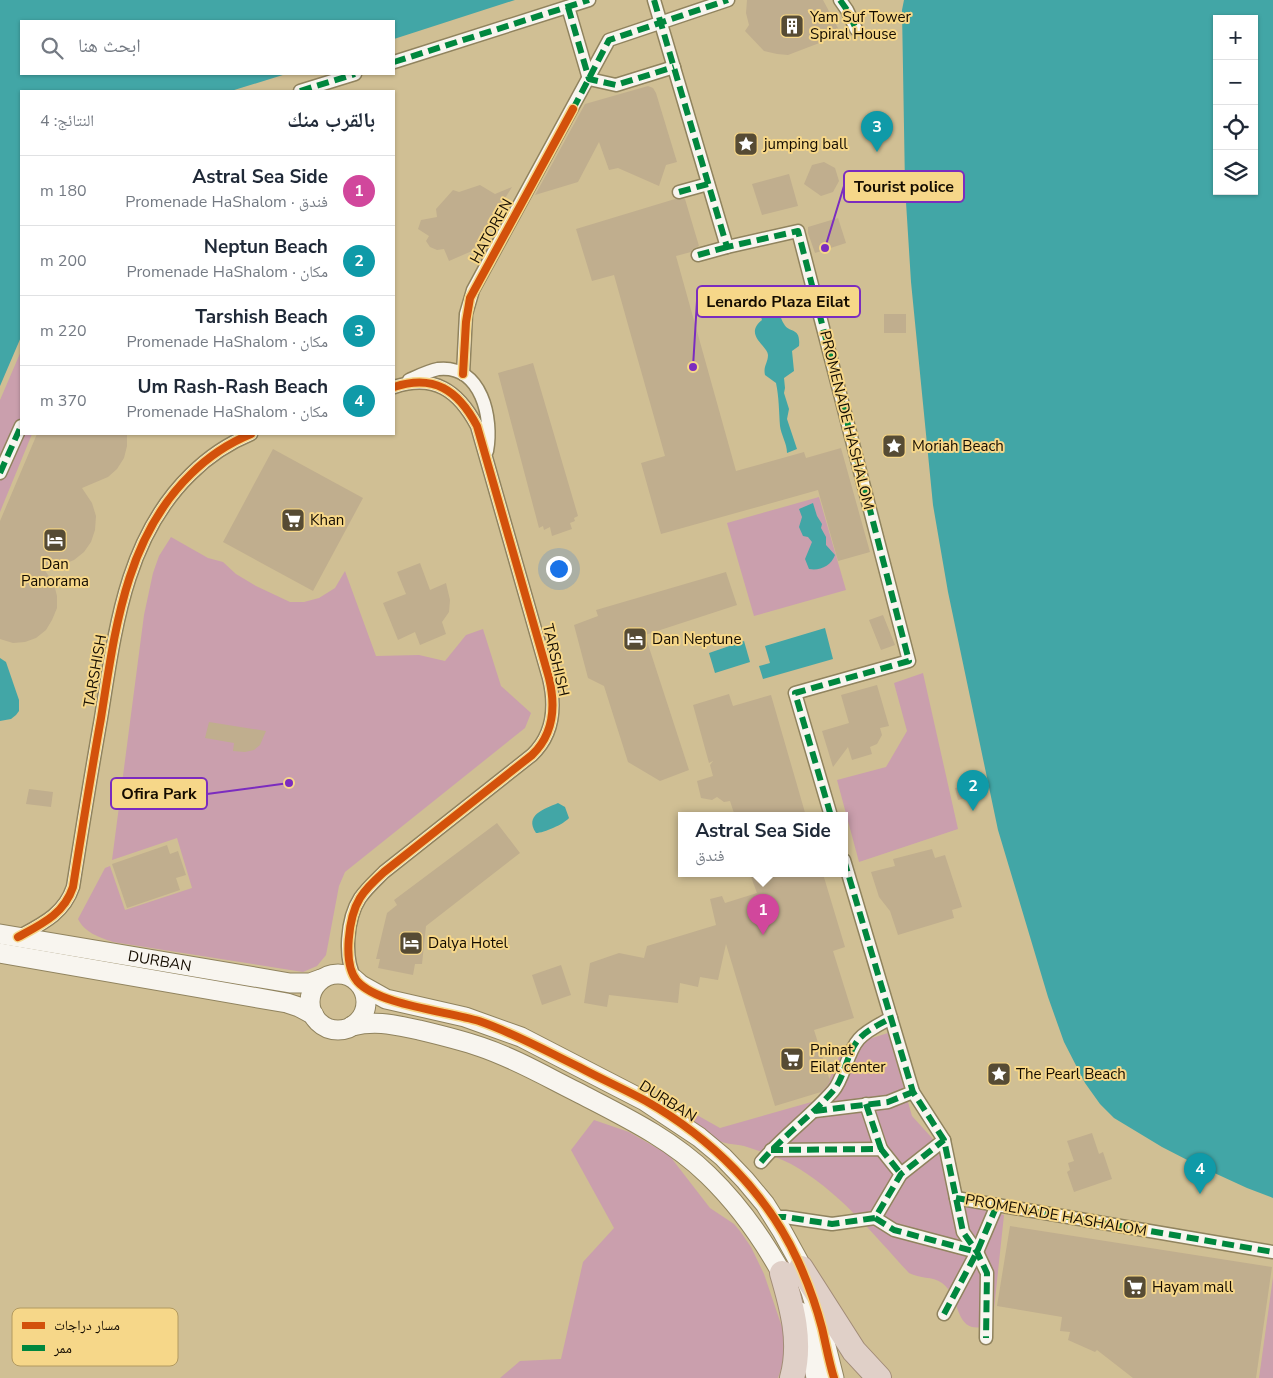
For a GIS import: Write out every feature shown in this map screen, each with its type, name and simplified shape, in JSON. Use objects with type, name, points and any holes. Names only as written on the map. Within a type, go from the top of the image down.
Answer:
[{"type":"highway","points":[[791,1270],[796,1359],[792,1378]]},
{"type":"highway","points":[[791,1270],[854,1351],[879,1378]]},
{"type":"street","points":[[395,62],[589,0]]},
{"type":"street","name":"HATOREN","points":[[463,374],[466,314],[470,298],[609,40],[728,0]]},
{"type":"street","points":[[840,0],[856,29]]},
{"type":"street","points":[[655,3],[727,247],[698,255]]},
{"type":"street","points":[[568,7],[589,79],[616,85],[674,67]]},
{"type":"street","points":[[303,90],[352,75]]},
{"type":"street","points":[[678,192],[708,184]]},
{"type":"street","name":"PROMENADE HASHALOM","points":[[727,247],[798,231],[909,660],[795,693],[830,812]]},
{"type":"street","name":"TARSHISH","points":[[397,386],[437,369],[451,370],[463,374],[473,382],[486,407],[490,439],[486,456]]},
{"type":"street","name":"TARSHISH","points":[[358,982],[349,964],[348,947],[354,912],[363,894],[384,872],[532,755],[543,743],[550,728],[553,700],[550,678],[477,426],[458,397],[439,385],[428,382],[397,386]]},
{"type":"street","points":[[0,473],[20,428]]},
{"type":"street","name":"TARSHISH","points":[[9,935],[44,924],[67,901],[73,887],[118,619],[130,572],[150,526],[180,485],[201,464],[221,450],[249,435]]},
{"type":"street","name":"PROMENADE HASHALOM","points":[[848,873],[913,1092],[944,1140],[956,1198],[1273,1252]]},
{"type":"street","name":"DURBAN","points":[[9,935],[290,983],[310,983],[321,979]]},
{"type":"street","name":"DURBAN","points":[[0,953],[286,1003],[314,1015]]},
{"type":"street","points":[[337,974],[345,974],[358,982],[366,996],[366,1005],[362,1018],[352,1026],[339,1030],[322,1024],[314,1015],[311,1006],[313,990],[321,979],[337,974]]},
{"type":"street","name":"DURBAN","points":[[358,982],[386,999],[465,1017],[504,1030],[645,1101],[699,1137],[723,1157],[745,1180],[782,1231],[791,1270],[793,1294],[809,1339],[816,1378]]},
{"type":"street","points":[[761,1162],[771,1150],[835,1089],[858,1040],[891,1018]]},
{"type":"street","name":"DURBAN","points":[[352,1026],[366,1023],[384,1023],[436,1034],[481,1047],[511,1059],[634,1121],[684,1155],[728,1195],[811,1292],[834,1378]]},
{"type":"street","points":[[814,1111],[888,1102],[913,1092]]},
{"type":"street","points":[[866,1104],[881,1148],[901,1174]]},
{"type":"street","points":[[875,1218],[901,1174],[944,1140]]},
{"type":"street","points":[[771,1150],[881,1148]]},
{"type":"street","points":[[956,1198],[963,1232],[977,1252],[987,1273],[986,1338]]},
{"type":"street","points":[[944,1314],[977,1252],[997,1205]]},
{"type":"street","points":[[774,1218],[785,1217],[832,1224],[875,1218],[894,1230],[977,1252]]},
{"type":"shaded area","points":[[20,353],[20,435],[32,435],[0,512],[0,400]]},
{"type":"shaded area","points":[[819,497],[846,590],[754,616],[727,523]]},
{"type":"shaded area","points":[[171,537],[208,558],[223,562],[236,574],[256,586],[290,602],[304,602],[319,598],[335,588],[345,571],[376,656],[419,655],[445,661],[466,635],[483,629],[501,686],[531,713],[525,728],[345,872],[339,886],[326,955],[317,966],[303,972],[113,942],[88,931],[78,919],[105,868],[110,866],[125,910],[192,888],[177,838],[112,860],[144,615],[153,573],[159,556]]},
{"type":"shaded area","points":[[923,673],[958,829],[859,862],[848,821],[848,812],[846,812],[837,780],[886,767],[907,731],[894,683]]},
{"type":"shaded area","points":[[888,1033],[912,1116],[942,1149],[949,1201],[1004,1215],[992,1328],[972,1327],[967,1324],[963,1320],[951,1294],[942,1283],[909,1273],[854,1214],[808,1175],[791,1164],[768,1154],[744,1146],[718,1141],[684,1116],[688,1110],[720,1128],[815,1101],[831,1076],[843,1047]]},
{"type":"shaded area","points":[[594,1120],[629,1132],[669,1155],[710,1208],[734,1224],[740,1231],[751,1247],[764,1274],[783,1330],[785,1344],[783,1363],[778,1378],[500,1378],[520,1361],[561,1359],[583,1262],[614,1228],[571,1150]]},
{"type":"shaded area","points":[[1273,1277],[1273,1378],[1259,1378]]},
{"type":"water","points":[[0,0],[515,0],[395,39],[395,20],[20,20],[20,75],[283,75],[234,90],[20,90],[20,339],[0,386]]},
{"type":"water","points":[[904,0],[1273,0],[1273,1198],[1197,1165],[1162,1147],[1114,1118],[1100,1104],[1085,1083],[1064,1042],[1048,997],[998,830],[948,592],[933,505],[911,282],[905,186],[902,10]]},
{"type":"water","points":[[768,304],[778,308],[784,324],[796,333],[799,340],[799,346],[792,351],[794,371],[784,378],[784,393],[789,409],[787,419],[797,449],[787,453],[780,426],[776,383],[765,375],[768,355],[758,340],[755,331],[757,325],[762,320],[759,311],[761,305]]},
{"type":"water","points":[[813,503],[822,524],[821,528],[826,537],[826,545],[835,555],[828,565],[809,569],[805,559],[812,542],[808,537],[803,536],[799,527],[802,517],[799,509]]},
{"type":"water","points":[[825,628],[833,659],[763,679],[759,666],[770,663],[765,646]]},
{"type":"water","points":[[744,641],[750,662],[715,673],[709,653]]},
{"type":"water","points":[[0,658],[6,662],[19,700],[19,711],[11,719],[0,721]]},
{"type":"water","points":[[558,803],[565,807],[569,818],[554,828],[536,833],[532,822],[534,817],[542,810]]},
{"type":"building","name":"Yam Suf Tower Spiral House","points":[[747,0],[823,0],[838,28],[822,42],[788,55],[764,51],[745,31],[749,25],[746,13]]},
{"type":"building","points":[[648,86],[653,88],[656,93],[677,162],[666,165],[659,186],[618,168],[609,170],[599,142],[578,182],[535,195],[585,104]]},
{"type":"building","points":[[824,162],[835,168],[839,181],[833,192],[821,196],[804,184],[812,165]]},
{"type":"building","points":[[789,174],[798,206],[762,215],[752,184]]},
{"type":"building","points":[[480,185],[495,194],[512,187],[472,251],[449,261],[444,249],[437,250],[430,247],[426,241],[429,236],[418,229],[421,220],[437,217],[436,209],[453,190],[459,192]]},
{"type":"building","points":[[675,199],[685,199],[699,246],[691,252],[676,256],[736,471],[804,452],[806,458],[841,448],[870,552],[838,561],[818,490],[661,534],[641,463],[665,456],[614,275],[592,281],[576,229]]},
{"type":"building","points":[[838,218],[846,243],[815,253],[808,233],[808,227]]},
{"type":"building","points":[[884,314],[906,314],[906,333],[884,333]]},
{"type":"building","points":[[533,363],[578,516],[574,518],[575,521],[570,523],[572,529],[552,536],[550,527],[544,530],[543,526],[539,528],[498,373]]},
{"type":"building","points":[[37,435],[127,435],[124,458],[117,469],[108,477],[82,488],[92,503],[96,516],[95,530],[91,542],[84,552],[74,560],[62,565],[42,566],[54,584],[57,608],[46,630],[36,638],[25,642],[13,643],[0,639],[0,521]]},
{"type":"building","name":"Khan","points":[[273,449],[363,498],[313,591],[223,542]]},
{"type":"building","points":[[420,563],[430,590],[446,583],[450,600],[449,612],[442,622],[446,634],[420,645],[415,632],[398,640],[383,603],[406,594],[397,572]]},
{"type":"building","points":[[726,572],[737,605],[645,635],[689,770],[660,781],[628,762],[604,686],[588,678],[574,625],[598,616],[596,610]]},
{"type":"building","points":[[883,615],[895,645],[881,650],[869,620]]},
{"type":"building","points":[[877,685],[889,726],[880,728],[882,735],[877,744],[870,747],[872,754],[852,760],[848,747],[833,767],[822,731],[849,723],[841,695]]},
{"type":"building","points":[[729,694],[733,706],[771,695],[805,812],[734,812],[730,801],[724,802],[717,797],[712,800],[701,798],[697,781],[713,776],[710,765],[713,761],[709,763],[693,705]]},
{"type":"building","points":[[209,722],[266,731],[260,745],[254,750],[245,752],[233,751],[234,743],[205,738]]},
{"type":"building","points":[[976,783],[979,795],[958,800],[955,788]]},
{"type":"building","points":[[29,789],[53,792],[51,807],[26,804]]},
{"type":"building","points":[[497,823],[520,853],[426,926],[422,964],[415,964],[413,975],[378,968],[380,959],[376,959],[387,913],[397,905],[394,900]]},
{"type":"building","points":[[167,845],[170,854],[178,851],[186,875],[176,878],[180,890],[127,908],[112,864]]},
{"type":"building","points":[[932,849],[935,858],[945,855],[962,907],[952,910],[954,918],[898,935],[890,911],[879,897],[871,872],[895,866],[893,859]]},
{"type":"building","points":[[751,877],[824,877],[845,947],[833,951],[854,1018],[814,1030],[830,1081],[827,1086],[821,1092],[775,1106],[726,944],[718,980],[700,977],[698,987],[680,983],[678,1003],[609,995],[607,1007],[584,1003],[590,963],[619,953],[644,958],[647,946],[716,925],[710,899],[722,896],[725,903],[757,893]]},
{"type":"building","points":[[561,965],[571,995],[542,1005],[532,975]]},
{"type":"building","points":[[1092,1133],[1099,1154],[1103,1152],[1112,1179],[1074,1192],[1067,1172],[1070,1170],[1068,1163],[1074,1161],[1067,1141]]},
{"type":"building","name":"Hayam mall","points":[[1010,1226],[1272,1267],[1256,1378],[1133,1378],[1097,1350],[1095,1352],[1068,1340],[1070,1332],[1060,1331],[1062,1317],[997,1306]]},
{"type":"marked path","points":[[395,62],[589,0]]},
{"type":"marked path","points":[[654,0],[727,247],[798,231],[909,661],[795,693],[830,812]]},
{"type":"marked path","points":[[573,109],[609,40],[728,0]]},
{"type":"marked path","points":[[840,0],[856,29]]},
{"type":"marked path","points":[[568,7],[589,79],[616,85],[674,67]]},
{"type":"marked path","points":[[303,90],[352,75]]},
{"type":"marked path","points":[[679,192],[708,184]]},
{"type":"marked path","points":[[698,255],[727,247]]},
{"type":"marked path","points":[[0,473],[20,428]]},
{"type":"marked path","points":[[848,873],[913,1092],[944,1140],[963,1232],[977,1252],[987,1273],[986,1338]]},
{"type":"marked path","points":[[761,1162],[837,1086],[851,1051],[859,1039],[891,1018]]},
{"type":"marked path","points":[[815,1111],[888,1102],[913,1092]]},
{"type":"marked path","points":[[866,1104],[881,1149]]},
{"type":"marked path","points":[[774,1217],[832,1224],[875,1218],[901,1174],[944,1140]]},
{"type":"marked path","points":[[771,1150],[881,1149],[901,1174]]},
{"type":"marked path","points":[[956,1198],[1273,1252]]},
{"type":"marked path","points":[[944,1314],[977,1252],[997,1205]]},
{"type":"marked path","points":[[875,1218],[894,1230],[977,1252]]},
{"type":"cycle path","points":[[463,374],[466,322],[470,298],[573,109]]},
{"type":"cycle path","points":[[395,387],[408,383],[421,383],[433,384],[443,388],[462,403],[477,426],[549,678],[552,710],[549,729],[545,738],[532,755],[384,872],[365,891],[356,906],[350,927],[348,952],[352,973],[357,981],[380,996],[396,1002],[479,1021],[530,1042],[646,1101],[693,1132],[735,1169],[753,1190],[785,1236],[802,1269],[814,1302],[834,1378]]},
{"type":"cycle path","points":[[18,937],[44,923],[58,911],[73,887],[118,619],[126,587],[137,556],[151,527],[169,499],[191,474],[219,451],[249,435]]},
{"type":"place","name":"Yam Suf Tower Spiral House","points":[[792,26]]},
{"type":"place","name":"jumping ball","points":[[746,144]]},
{"type":"place","name":"Tarshish Beach","points":[[877,152]]},
{"type":"place","name":"Tourist police","points":[[825,248]]},
{"type":"place","name":"Lenardo Plaza Eilat","points":[[693,367]]},
{"type":"place","name":"Moriah Beach","points":[[894,446]]},
{"type":"place","name":"Khan","points":[[293,520]]},
{"type":"place","name":"Dan Panorama","points":[[55,540]]},
{"type":"place","name":"Dan Neptune","points":[[635,639]]},
{"type":"place","name":"Ofira Park","points":[[289,783]]},
{"type":"place","name":"Neptun Beach","points":[[973,811]]},
{"type":"place","name":"Astral Sea Side","points":[[763,935]]},
{"type":"place","name":"Dalya Hotel","points":[[411,943]]},
{"type":"place","name":"Pninat Eilat center","points":[[792,1059]]},
{"type":"place","name":"The Pearl Beach","points":[[999,1074]]},
{"type":"place","name":"Um Rash-Rash Beach","points":[[1200,1194]]},
{"type":"place","name":"Hayam mall","points":[[1135,1287]]}]
